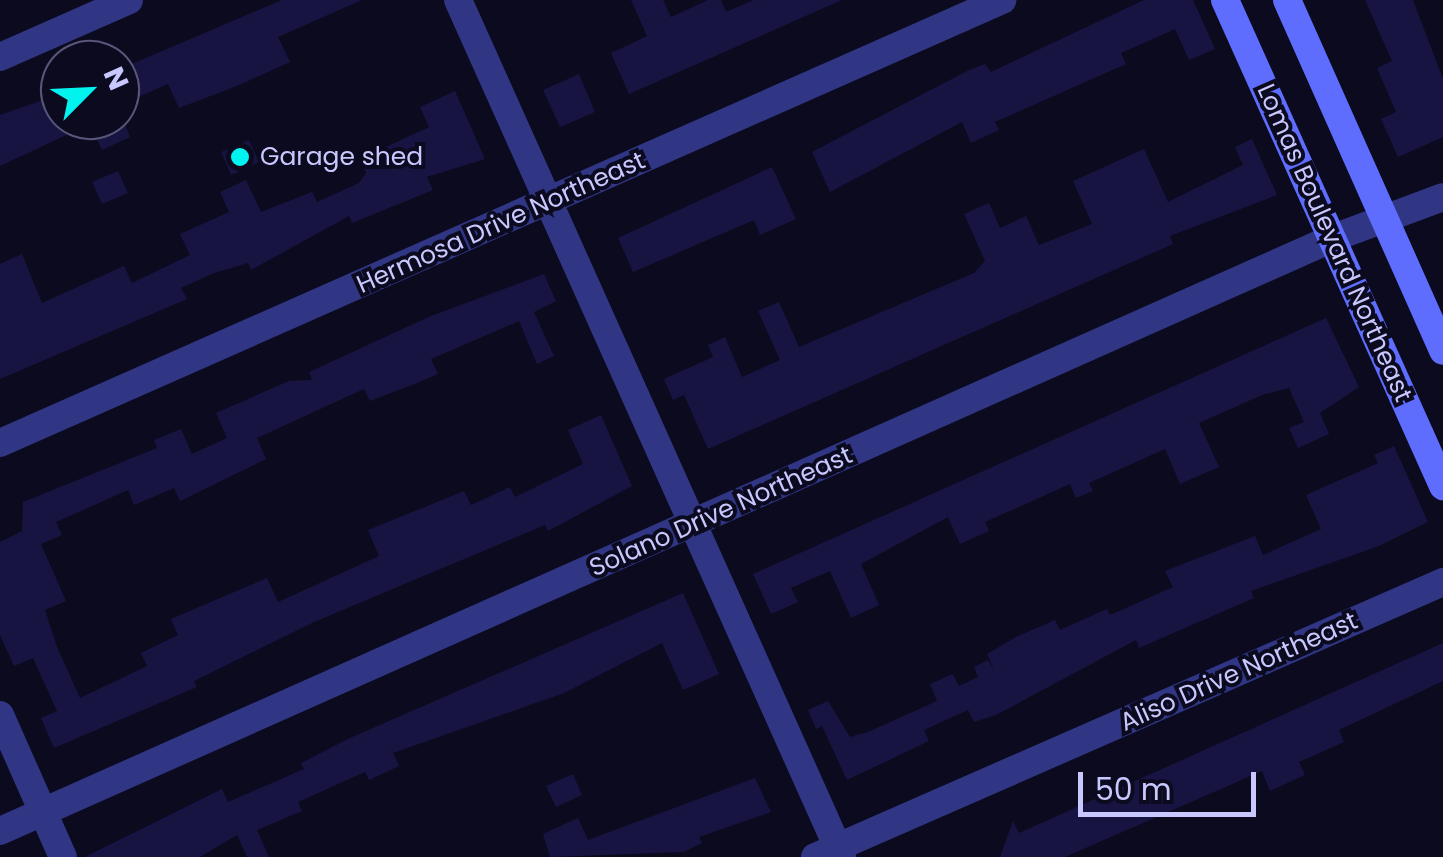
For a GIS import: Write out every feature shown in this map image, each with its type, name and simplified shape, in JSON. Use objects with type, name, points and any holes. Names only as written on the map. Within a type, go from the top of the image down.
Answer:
[{"type":"main road","name":"Lomas Boulevard Northeast","points":[[1225,0],[1443,486]]},
{"type":"main road","points":[[1287,0],[1443,351]]},
{"type":"street","points":[[0,57],[128,0]]},
{"type":"street","points":[[458,0],[692,525],[831,854]]},
{"type":"street","name":"Hermosa Drive Northeast","points":[[0,443],[1002,0]]},
{"type":"street","name":"Solano Drive Northeast","points":[[0,831],[1333,238],[1443,197]]},
{"type":"street","name":"Aliso Drive Northeast","points":[[831,854],[1443,582]]},
{"type":"street","points":[[0,715],[63,857]]},
{"type":"building","points":[[282,0],[362,0],[278,37],[290,62],[179,108],[168,84],[140,96],[140,60]]},
{"type":"building","points":[[631,0],[663,0],[671,17],[708,0],[721,0],[726,12],[754,0],[842,0],[629,94],[611,53],[647,36]]},
{"type":"building","points":[[1144,0],[1193,0],[1215,49],[1189,60],[1175,29],[1121,53],[1126,64],[995,122],[999,130],[971,143],[962,122],[830,192],[812,152],[967,71],[985,64],[991,72]]},
{"type":"building","points":[[1365,0],[1413,0],[1443,79],[1443,137],[1398,157],[1381,119],[1396,112],[1377,68],[1392,61]]},
{"type":"building","points":[[579,74],[595,112],[560,127],[543,90]]},
{"type":"building","points":[[455,91],[485,159],[427,177],[433,190],[352,223],[349,216],[251,270],[248,263],[214,273],[181,288],[187,299],[0,379],[0,264],[22,254],[42,303],[124,266],[132,283],[190,255],[180,234],[229,212],[220,192],[246,180],[261,212],[312,192],[317,202],[359,183],[366,173],[360,159],[429,127],[420,107]]},
{"type":"building","points":[[40,101],[40,140],[56,140],[0,166],[0,115]]},
{"type":"building","points":[[1252,139],[1277,195],[1170,236],[1173,244],[708,449],[684,395],[673,400],[664,379],[713,357],[708,345],[725,337],[742,377],[780,360],[758,311],[779,302],[799,347],[974,273],[985,261],[964,214],[989,203],[1000,228],[1026,216],[1039,245],[1092,224],[1073,181],[1144,149],[1168,202],[1243,165],[1235,147]]},
{"type":"building","points":[[97,140],[124,140],[102,150]]},
{"type":"building","name":"Garage shed","points":[[249,140],[259,162],[231,175],[221,152]]},
{"type":"building","points":[[772,167],[796,219],[760,235],[754,220],[633,272],[618,238]]},
{"type":"building","points":[[118,171],[128,193],[102,204],[92,182]]},
{"type":"building","points":[[544,274],[556,301],[534,312],[554,356],[537,364],[519,321],[431,359],[438,374],[370,401],[364,389],[257,438],[266,459],[180,501],[174,488],[134,505],[128,490],[56,522],[62,535],[41,544],[66,601],[45,610],[57,647],[80,698],[147,666],[141,653],[178,635],[171,619],[267,578],[278,602],[379,556],[368,530],[464,491],[471,505],[510,487],[515,497],[583,464],[568,430],[601,415],[632,486],[548,531],[545,525],[314,622],[194,681],[197,687],[54,748],[41,718],[57,711],[33,658],[14,666],[0,635],[0,542],[22,531],[23,502],[157,448],[154,440],[181,429],[192,454],[227,438],[216,413],[289,381],[312,380],[309,372],[431,316]]},
{"type":"building","points":[[1326,318],[1359,387],[1320,413],[1329,434],[1298,448],[1289,428],[1304,422],[1289,388],[1262,395],[1199,423],[1219,467],[1180,484],[1165,449],[1089,483],[1093,491],[1076,498],[1070,484],[985,522],[989,531],[960,544],[948,517],[861,564],[879,605],[851,618],[830,571],[791,588],[798,602],[771,614],[753,574]]},
{"type":"building","points":[[1394,446],[1428,522],[1379,546],[1251,591],[1254,598],[1139,648],[1136,640],[996,715],[974,722],[968,710],[924,730],[929,741],[847,780],[822,726],[816,729],[808,710],[828,701],[850,737],[868,732],[937,701],[930,684],[953,674],[959,686],[978,677],[974,667],[988,660],[994,669],[987,654],[1016,637],[1055,620],[1060,630],[1107,609],[1110,615],[1173,587],[1165,571],[1255,536],[1263,555],[1321,529],[1306,495],[1378,463],[1374,455]]},
{"type":"building","points":[[683,593],[719,674],[683,690],[662,643],[564,693],[393,753],[399,766],[369,780],[365,772],[298,802],[302,811],[257,830],[269,857],[247,857],[237,835],[200,857],[85,857],[222,789],[228,802],[304,769],[301,763],[350,738]]},
{"type":"building","points":[[1443,643],[1443,681],[1339,730],[1344,742],[1299,762],[1305,775],[1270,791],[1262,771],[1065,857],[1000,857],[1013,821],[1019,833]]},
{"type":"building","points":[[573,774],[582,795],[556,807],[546,786]]},
{"type":"building","points":[[755,778],[771,812],[699,837],[702,843],[684,852],[550,857],[543,834],[578,818],[588,840]]},
{"type":"place","name":"Garage shed","points":[[240,157]]}]
